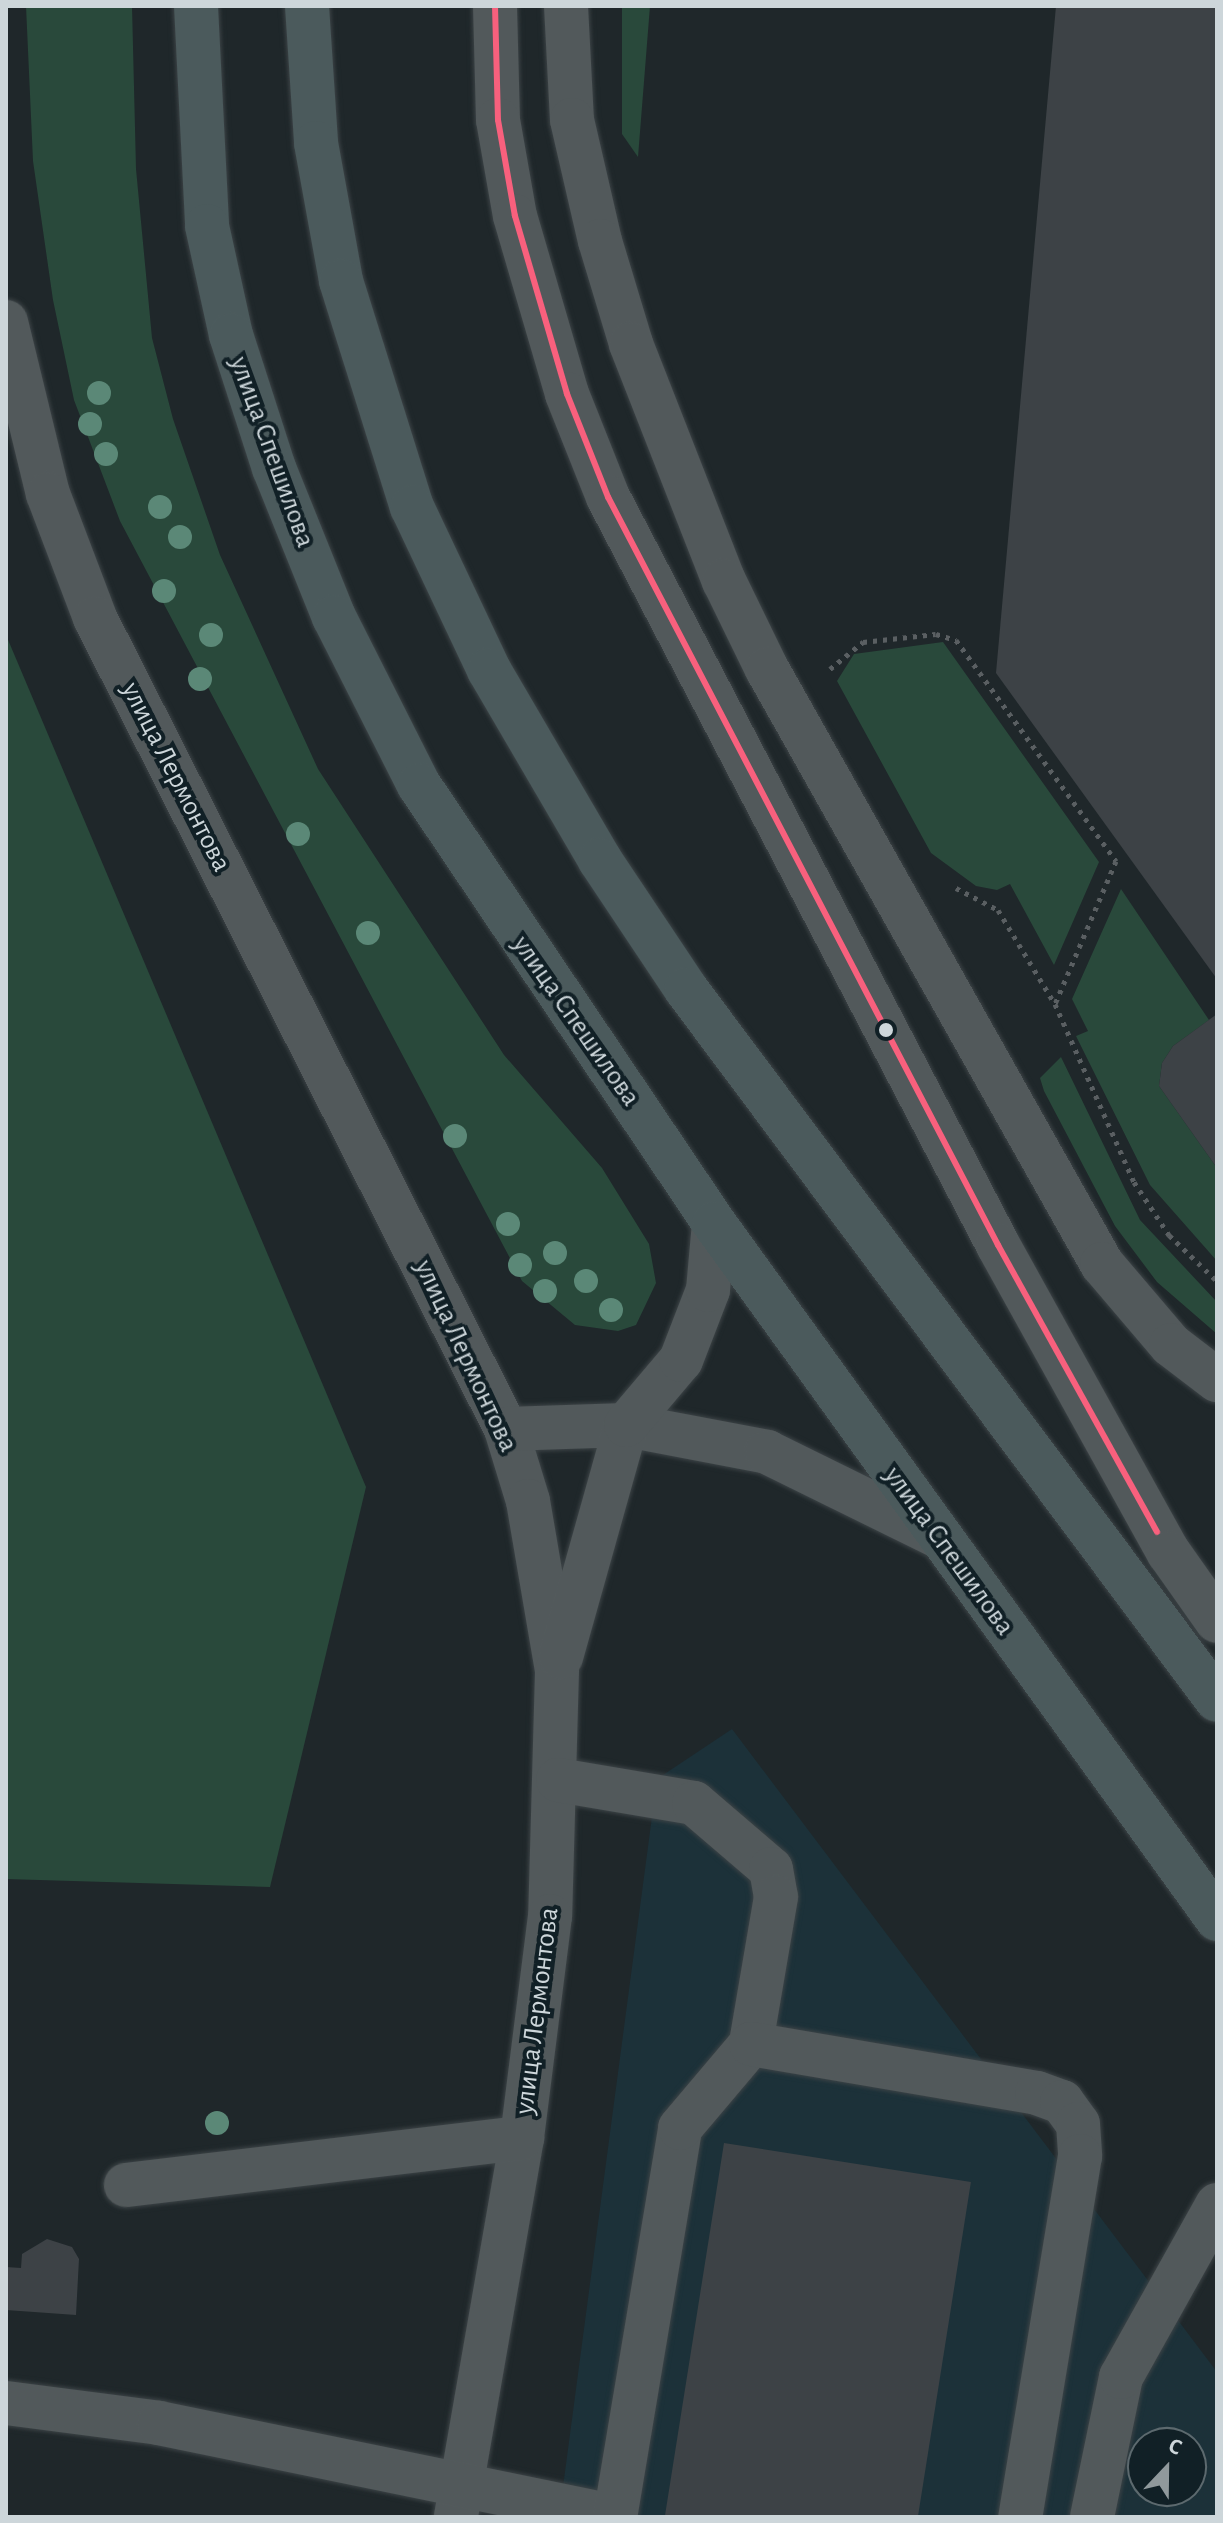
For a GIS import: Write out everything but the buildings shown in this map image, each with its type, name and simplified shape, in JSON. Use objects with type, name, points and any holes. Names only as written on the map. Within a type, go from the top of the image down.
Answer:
[{"type":"main road","name":"улица Спешилова","points":[[196,6],[207,226],[228,321],[274,468],[334,617],[419,785],[714,1223],[1206,1904]]},
{"type":"main road","points":[[307,6],[316,143],[341,281],[412,507],[489,670],[600,860],[686,989],[1217,1700]]},
{"type":"street","points":[[495,6],[498,120],[515,216],[567,394],[608,497],[998,1245],[1169,1553],[1217,1621]]},
{"type":"street","points":[[566,6],[572,120],[604,255],[631,344],[724,581],[767,669],[1102,1264],[1171,1345],[1217,1380]]},
{"type":"street","name":"улица Лермонтова","points":[[6,322],[48,494],[95,618],[506,1429],[528,1501],[557,1671],[558,1780],[550,1916],[522,2138],[458,2502]]},
{"type":"street","points":[[557,1671],[626,1425],[681,1360],[708,1290],[714,1223]]},
{"type":"street","points":[[506,1429],[626,1425],[767,1452],[938,1536]]},
{"type":"street","points":[[6,2403],[159,2423],[458,2502],[615,2515],[680,2128],[751,2044],[776,1897],[771,1869],[694,1803],[558,1780]]},
{"type":"street","points":[[1206,1904],[1217,1932]]},
{"type":"street","points":[[751,2044],[1037,2093],[1062,2102],[1078,2124],[1080,2156],[1020,2517]]},
{"type":"street","points":[[126,2185],[522,2138]]},
{"type":"street","points":[[1092,2517],[1121,2377],[1217,2205]]},
{"type":"path","points":[[829,675],[832,663],[863,642],[936,634],[956,640],[1116,861],[1055,1004]]},
{"type":"path","points":[[952,887],[998,910],[1055,1004],[1134,1182],[1169,1235],[1217,1281]]},
{"type":"shaded area","points":[[732,1729],[1217,2372],[1217,2517],[559,2517],[657,1779]]},
{"type":"green space","points":[[26,6],[132,6],[136,169],[152,338],[173,419],[220,555],[318,769],[504,1055],[602,1168],[649,1244],[656,1283],[636,1325],[618,1331],[575,1325],[522,1281],[120,521],[74,400],[53,300],[33,161]]},
{"type":"green space","points":[[622,6],[650,6],[638,157],[622,134]]},
{"type":"green space","points":[[6,635],[366,1487],[270,1887],[6,1879]]},
{"type":"green space","points":[[943,642],[1099,862],[1054,965],[1010,884],[997,890],[976,886],[931,853],[837,681],[854,654]]},
{"type":"green space","points":[[1121,889],[1209,1020],[1173,1046],[1162,1063],[1159,1086],[1217,1168],[1217,1261],[1150,1185],[1076,1036],[1088,1031],[1072,999]]},
{"type":"green space","points":[[1061,1057],[1140,1220],[1217,1302],[1217,1334],[1157,1282],[1115,1226],[1044,1091],[1040,1078]]},
{"type":"transit line","points":[[495,6],[498,120],[515,216],[567,394],[608,497],[998,1245],[1157,1532]]}]
